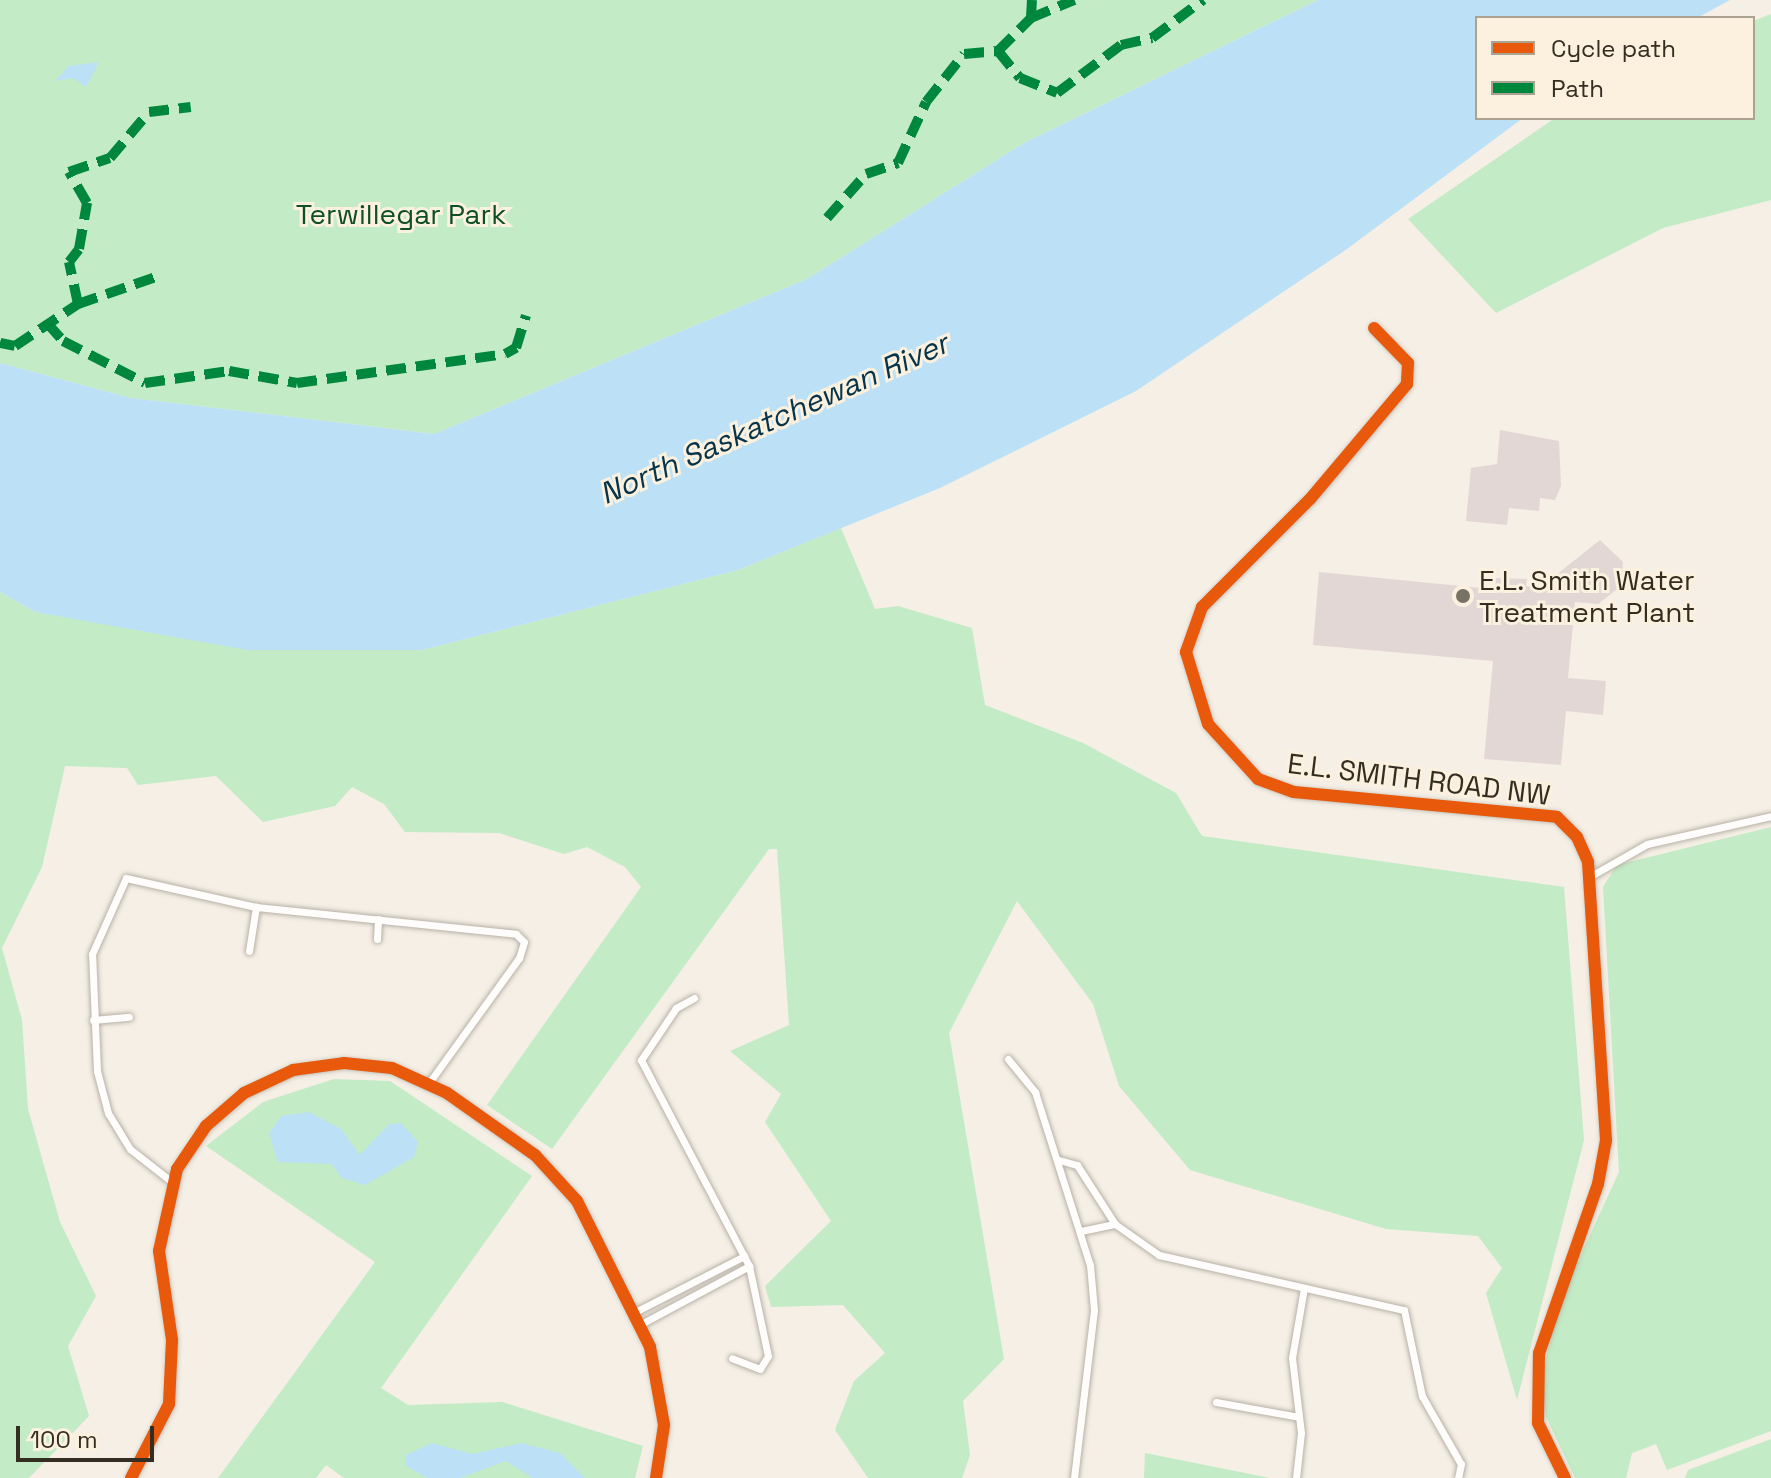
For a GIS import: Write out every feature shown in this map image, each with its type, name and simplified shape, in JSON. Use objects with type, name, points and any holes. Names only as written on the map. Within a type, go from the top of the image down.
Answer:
[{"type":"street","name":"E.L. SMITH ROAD NW","points":[[1374,328],[1408,363],[1407,384],[1191,624],[1186,652],[1208,724],[1237,763],[1294,792],[1557,817],[1577,837],[1589,877],[1606,1140],[1598,1184],[1549,1316],[1535,1391],[1538,1423],[1565,1478]]},
{"type":"street","points":[[1589,877],[1647,844],[1771,816]]},
{"type":"street","points":[[172,1182],[137,1156],[108,1113],[93,1020],[96,937],[126,878],[256,907],[508,932],[524,942],[429,1083]]},
{"type":"street","points":[[249,951],[256,907]]},
{"type":"street","points":[[377,939],[378,919]]},
{"type":"street","points":[[694,998],[676,1008],[642,1065],[749,1266],[768,1356],[760,1369],[732,1358]]},
{"type":"street","points":[[93,1020],[129,1017]]},
{"type":"street","points":[[1008,1059],[1035,1092],[1059,1160],[1081,1231],[1094,1310],[1074,1478]]},
{"type":"street","points":[[131,1478],[169,1404],[172,1340],[159,1251],[172,1182],[206,1126],[268,1079],[344,1063],[392,1068],[429,1083],[535,1155],[565,1186],[641,1324],[663,1400],[656,1478]]},
{"type":"street","points":[[1059,1160],[1077,1165],[1115,1224],[1188,1266],[1304,1288],[1407,1313],[1422,1396],[1461,1464],[1458,1478]]},
{"type":"street","points":[[1081,1231],[1115,1224]]},
{"type":"street","points":[[635,1312],[744,1256]]},
{"type":"street","points":[[641,1324],[749,1266]]},
{"type":"street","points":[[1296,1478],[1299,1417],[1292,1358],[1304,1288]]},
{"type":"street","points":[[1216,1402],[1299,1417]]},
{"type":"green space","name":"Terwillegar Park","points":[[0,0],[1318,0],[1024,143],[807,279],[434,434],[131,398],[0,363]]},
{"type":"green space","points":[[1771,14],[1771,200],[1663,228],[1496,313],[1408,219],[1552,120],[1755,120],[1755,20]]},
{"type":"green space","points":[[841,528],[875,609],[898,606],[972,628],[985,705],[1083,743],[1176,793],[1202,836],[1564,887],[1584,1140],[1517,1400],[1486,1293],[1502,1268],[1478,1236],[1386,1229],[1190,1170],[1119,1086],[1093,1004],[1017,901],[949,1033],[1004,1359],[963,1401],[970,1455],[962,1478],[868,1478],[835,1430],[854,1381],[885,1353],[843,1305],[771,1307],[765,1286],[831,1221],[765,1122],[781,1094],[730,1051],[789,1025],[777,849],[769,849],[552,1149],[487,1105],[641,887],[625,867],[587,847],[564,854],[499,833],[405,832],[384,804],[352,787],[335,806],[263,822],[216,776],[138,785],[127,768],[65,766],[42,867],[2,948],[22,1020],[28,1109],[60,1222],[96,1296],[68,1346],[89,1416],[29,1478],[0,1478],[0,592],[35,612],[422,650],[738,570]]},
{"type":"green space","points":[[1771,827],[1771,1431],[1667,1470],[1656,1444],[1632,1453],[1626,1478],[1575,1478],[1546,1417],[1542,1376],[1559,1302],[1619,1172],[1603,887],[1617,865]]},
{"type":"green space","points":[[334,1079],[390,1081],[532,1176],[381,1388],[408,1405],[502,1402],[643,1446],[635,1478],[344,1478],[326,1465],[316,1478],[218,1478],[375,1262],[206,1146],[263,1102]]},
{"type":"green space","points":[[1771,1439],[1771,1478],[1685,1478],[1688,1470]]},
{"type":"green space","points":[[1145,1453],[1270,1478],[1144,1478]]},
{"type":"water","name":"North Saskatchewan River","points":[[1318,0],[1730,0],[1701,16],[1475,16],[1475,120],[1520,120],[1347,249],[1136,391],[940,488],[738,570],[422,650],[247,650],[35,612],[0,592],[0,363],[131,398],[434,434],[807,279],[1024,143]]},
{"type":"water","points":[[99,62],[86,87],[73,78],[55,81],[69,66]]},
{"type":"water","points":[[309,1112],[341,1129],[360,1155],[389,1124],[401,1123],[418,1142],[414,1157],[365,1185],[342,1178],[331,1164],[278,1162],[269,1133],[281,1116]]},
{"type":"water","points":[[432,1443],[472,1454],[521,1443],[560,1453],[585,1478],[533,1478],[506,1461],[460,1478],[427,1478],[406,1466],[406,1455]]},
{"type":"building","points":[[1500,430],[1559,441],[1561,486],[1555,500],[1540,498],[1539,511],[1509,508],[1507,525],[1466,521],[1471,468],[1497,464]]},
{"type":"building","name":"E.L. Smith Water Treatment Plant","points":[[1600,540],[1623,562],[1621,586],[1598,604],[1575,602],[1568,678],[1606,681],[1603,715],[1566,711],[1561,765],[1484,759],[1493,661],[1313,645],[1319,572],[1494,589],[1496,578],[1527,579],[1526,586],[1568,590],[1556,575]]},
{"type":"marked path","points":[[998,51],[1031,18],[1032,0]]},
{"type":"marked path","points":[[1031,18],[1074,0]]},
{"type":"marked path","points":[[827,218],[866,174],[898,163],[926,102],[964,54],[998,51],[1020,78],[1057,93],[1121,45],[1152,38],[1203,0]]},
{"type":"marked path","points":[[78,304],[69,262],[79,249],[87,203],[69,172],[110,158],[149,112],[191,107]]},
{"type":"marked path","points":[[0,343],[15,346],[78,304],[156,277]]},
{"type":"marked path","points":[[47,323],[63,341],[145,383],[229,371],[297,383],[505,354],[516,348],[526,316]]},
{"type":"cycle path","points":[[1374,328],[1408,363],[1407,384],[1310,499],[1202,607],[1186,652],[1208,724],[1258,779],[1294,792],[1557,817],[1577,837],[1588,862],[1606,1140],[1598,1184],[1539,1353],[1538,1423],[1565,1478]]},
{"type":"cycle path","points":[[131,1478],[169,1404],[172,1340],[159,1251],[177,1169],[206,1126],[244,1093],[293,1070],[344,1063],[392,1068],[447,1093],[535,1155],[577,1201],[650,1347],[664,1425],[656,1478]]},
{"type":"place","name":"E.L. Smith Water Treatment Plant","points":[[1463,596]]}]
